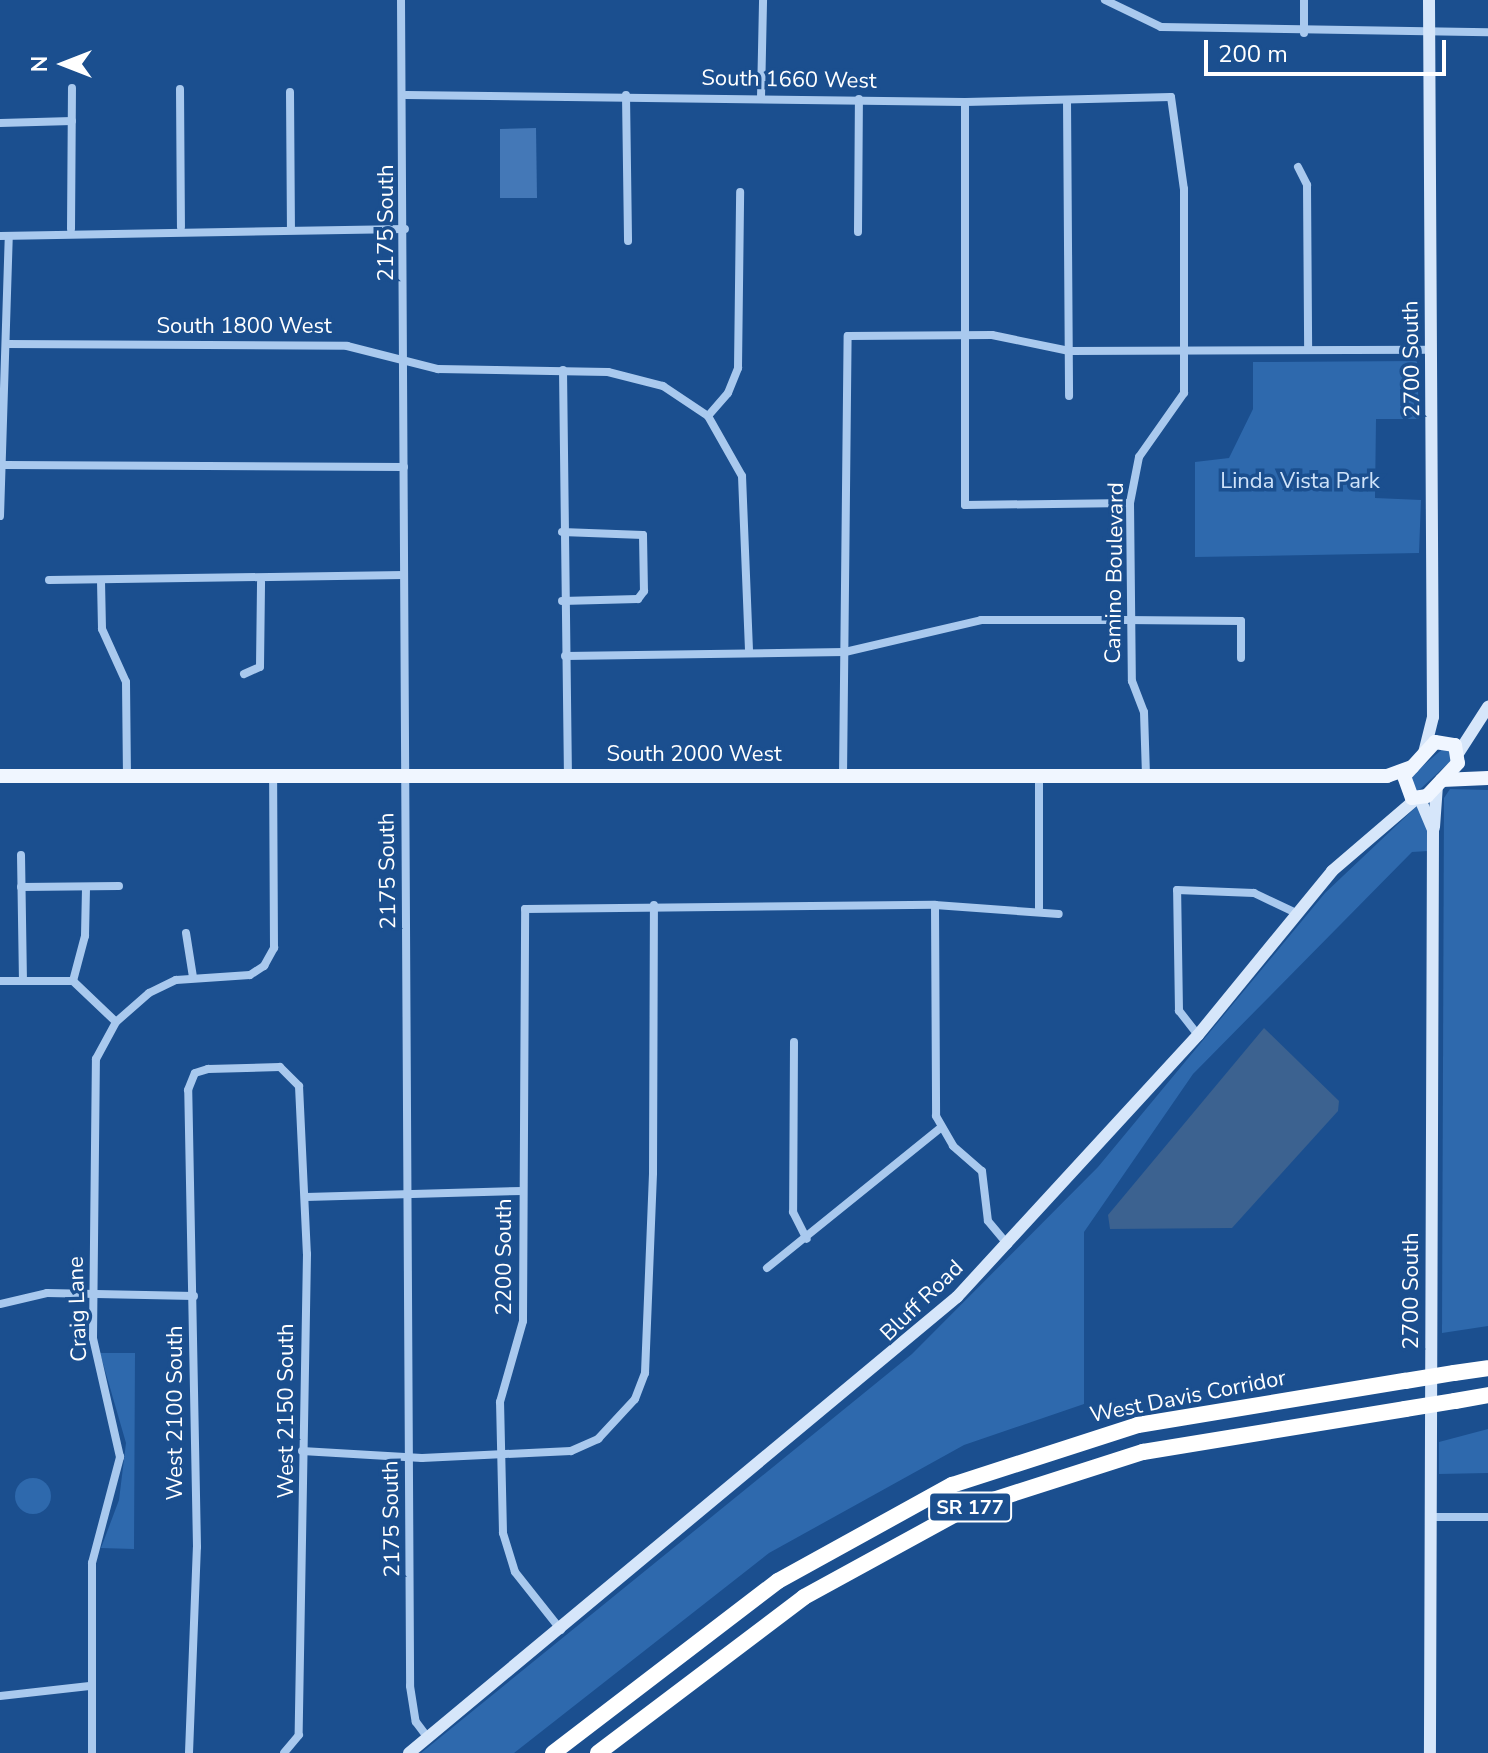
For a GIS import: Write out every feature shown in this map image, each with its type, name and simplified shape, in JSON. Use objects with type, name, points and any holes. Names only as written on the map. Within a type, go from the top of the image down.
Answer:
[{"type":"highway","name":"West Davis Corridor","points":[[553,1753],[778,1581],[952,1485],[1138,1425],[1488,1368]]},
{"type":"highway","name":"West Davis Corridor","points":[[598,1753],[804,1597],[965,1509],[1129,1456],[1488,1395]]},
{"type":"main road","points":[[1411,794],[1412,767],[1422,755],[1446,740],[1488,777]]},
{"type":"main road","points":[[1440,783],[1460,754]]},
{"type":"main road","name":"South 2000 West","points":[[0,776],[1387,776],[1412,767]]},
{"type":"main road","points":[[1387,776],[1411,794]]},
{"type":"main road","points":[[1411,794],[1440,783],[1488,777]]},
{"type":"street","name":"2175 South","points":[[401,0],[396,49],[406,95],[404,575],[410,1686],[416,1722],[428,1738]]},
{"type":"street","points":[[761,98],[763,0]]},
{"type":"street","points":[[1105,0],[1161,27],[1304,33],[1488,32]]},
{"type":"street","points":[[1304,0],[1304,33]]},
{"type":"street","name":"2700 South","points":[[1422,755],[1433,717],[1429,0]]},
{"type":"street","points":[[71,229],[72,88]]},
{"type":"street","points":[[180,89],[181,227]]},
{"type":"street","points":[[290,92],[291,229]]},
{"type":"street","name":"South 1660 West","points":[[406,95],[626,95],[965,102],[1171,97]]},
{"type":"street","points":[[626,95],[628,241]]},
{"type":"street","name":"Camino Boulevard","points":[[1146,776],[1131,620],[1130,503],[1139,457],[1184,393],[1184,189],[1171,97]]},
{"type":"street","points":[[858,232],[859,99]]},
{"type":"street","points":[[1067,100],[1069,396]]},
{"type":"street","points":[[965,102],[965,505],[1130,503]]},
{"type":"street","points":[[0,123],[72,121]]},
{"type":"street","points":[[1298,167],[1307,185],[1308,348]]},
{"type":"street","points":[[740,192],[738,368],[728,393],[708,416],[746,490],[749,650]]},
{"type":"street","points":[[2,516],[6,344],[4,236],[71,229],[181,227],[405,229]]},
{"type":"street","points":[[843,777],[848,336],[964,334],[1069,351],[1433,350]]},
{"type":"street","name":"South 1800 West","points":[[6,344],[347,346],[454,371],[563,370],[651,382],[708,416]]},
{"type":"street","points":[[563,370],[562,601],[568,776]]},
{"type":"street","points":[[5,465],[404,467]]},
{"type":"street","points":[[562,532],[643,535],[644,591],[638,599],[562,601]]},
{"type":"street","points":[[49,580],[261,582],[404,575]]},
{"type":"street","points":[[101,581],[102,629],[126,682],[127,776]]},
{"type":"street","points":[[244,674],[260,667],[261,582]]},
{"type":"street","points":[[565,656],[749,650],[845,652],[981,620],[1131,620],[1241,621],[1241,658]]},
{"type":"street","points":[[1446,740],[1471,726],[1488,707]]},
{"type":"street","name":"2700 South","points":[[1433,717],[1446,740]]},
{"type":"street","points":[[1460,754],[1471,726]]},
{"type":"street","points":[[0,981],[73,981],[116,1022],[149,993],[193,977],[250,975],[264,966],[274,948],[273,776]]},
{"type":"street","points":[[1039,777],[1039,908]]},
{"type":"street","name":"2700 South","points":[[1430,1753],[1433,830],[1440,783]]},
{"type":"street","points":[[1411,794],[1433,830]]},
{"type":"street","name":"Bluff Road","points":[[409,1753],[884,1365],[1008,1245],[1198,1035],[1296,913],[1411,794]]},
{"type":"street","points":[[21,855],[23,981]]},
{"type":"street","points":[[21,887],[119,886]]},
{"type":"street","points":[[73,981],[86,887]]},
{"type":"street","points":[[1198,1035],[1179,1011],[1177,890],[1254,893],[1296,913]]},
{"type":"street","points":[[302,1451],[502,1456],[587,1446],[635,1399],[645,1373],[653,1173],[654,905],[935,905],[1039,908],[1059,914]]},
{"type":"street","name":"2200 South","points":[[562,1631],[529,1595],[507,1552],[502,1456],[502,1380],[523,1321],[525,909],[654,905]]},
{"type":"street","points":[[935,905],[939,1129],[982,1171],[988,1221],[1008,1245]]},
{"type":"street","points":[[186,933],[193,977]]},
{"type":"street","name":"Craig Lane","points":[[92,1753],[89,1686],[92,1563],[120,1457],[98,1373],[93,1293],[99,1049],[116,1022]]},
{"type":"street","points":[[794,1042],[793,1212],[807,1239]]},
{"type":"street","name":"West 2150 South","points":[[195,1073],[280,1067],[293,1073],[306,1197],[302,1451],[307,1549],[299,1735],[288,1751]]},
{"type":"street","name":"West 2100 South","points":[[189,1753],[194,1296],[188,1090],[195,1073]]},
{"type":"street","points":[[767,1268],[807,1239],[939,1129]]},
{"type":"street","points":[[306,1197],[523,1191]]},
{"type":"street","points":[[0,1304],[93,1293],[194,1296]]},
{"type":"street","points":[[1431,1517],[1488,1517]]},
{"type":"street","points":[[0,1696],[89,1686]]},
{"type":"green space","name":"Linda Vista Park","points":[[1417,361],[1419,419],[1376,419],[1375,498],[1421,500],[1419,553],[1195,557],[1195,462],[1229,458],[1253,409],[1253,362]]},
{"type":"green space","points":[[1446,746],[1455,757],[1416,793],[1411,776]]},
{"type":"green space","points":[[1450,789],[1488,790],[1488,1326],[1442,1333],[1444,798]]},
{"type":"green space","points":[[1417,806],[1427,819],[1428,851],[1412,852],[1193,1074],[1084,1232],[1084,1404],[964,1445],[769,1553],[514,1753],[421,1753],[912,1354],[1098,1167],[1325,893]]},
{"type":"green space","points":[[100,1353],[135,1353],[134,1549],[101,1548],[119,1500],[126,1443]]},
{"type":"green space","points":[[1488,1429],[1488,1473],[1439,1474],[1439,1442]]},
{"type":"green space","points":[[33,1478],[46,1483],[51,1496],[46,1509],[33,1514],[20,1509],[15,1496],[20,1483]]},
{"type":"shaded area","points":[[1264,1028],[1339,1101],[1338,1111],[1232,1228],[1110,1229],[1108,1215]]},
{"type":"building","points":[[536,128],[537,198],[500,198],[500,129]]}]
